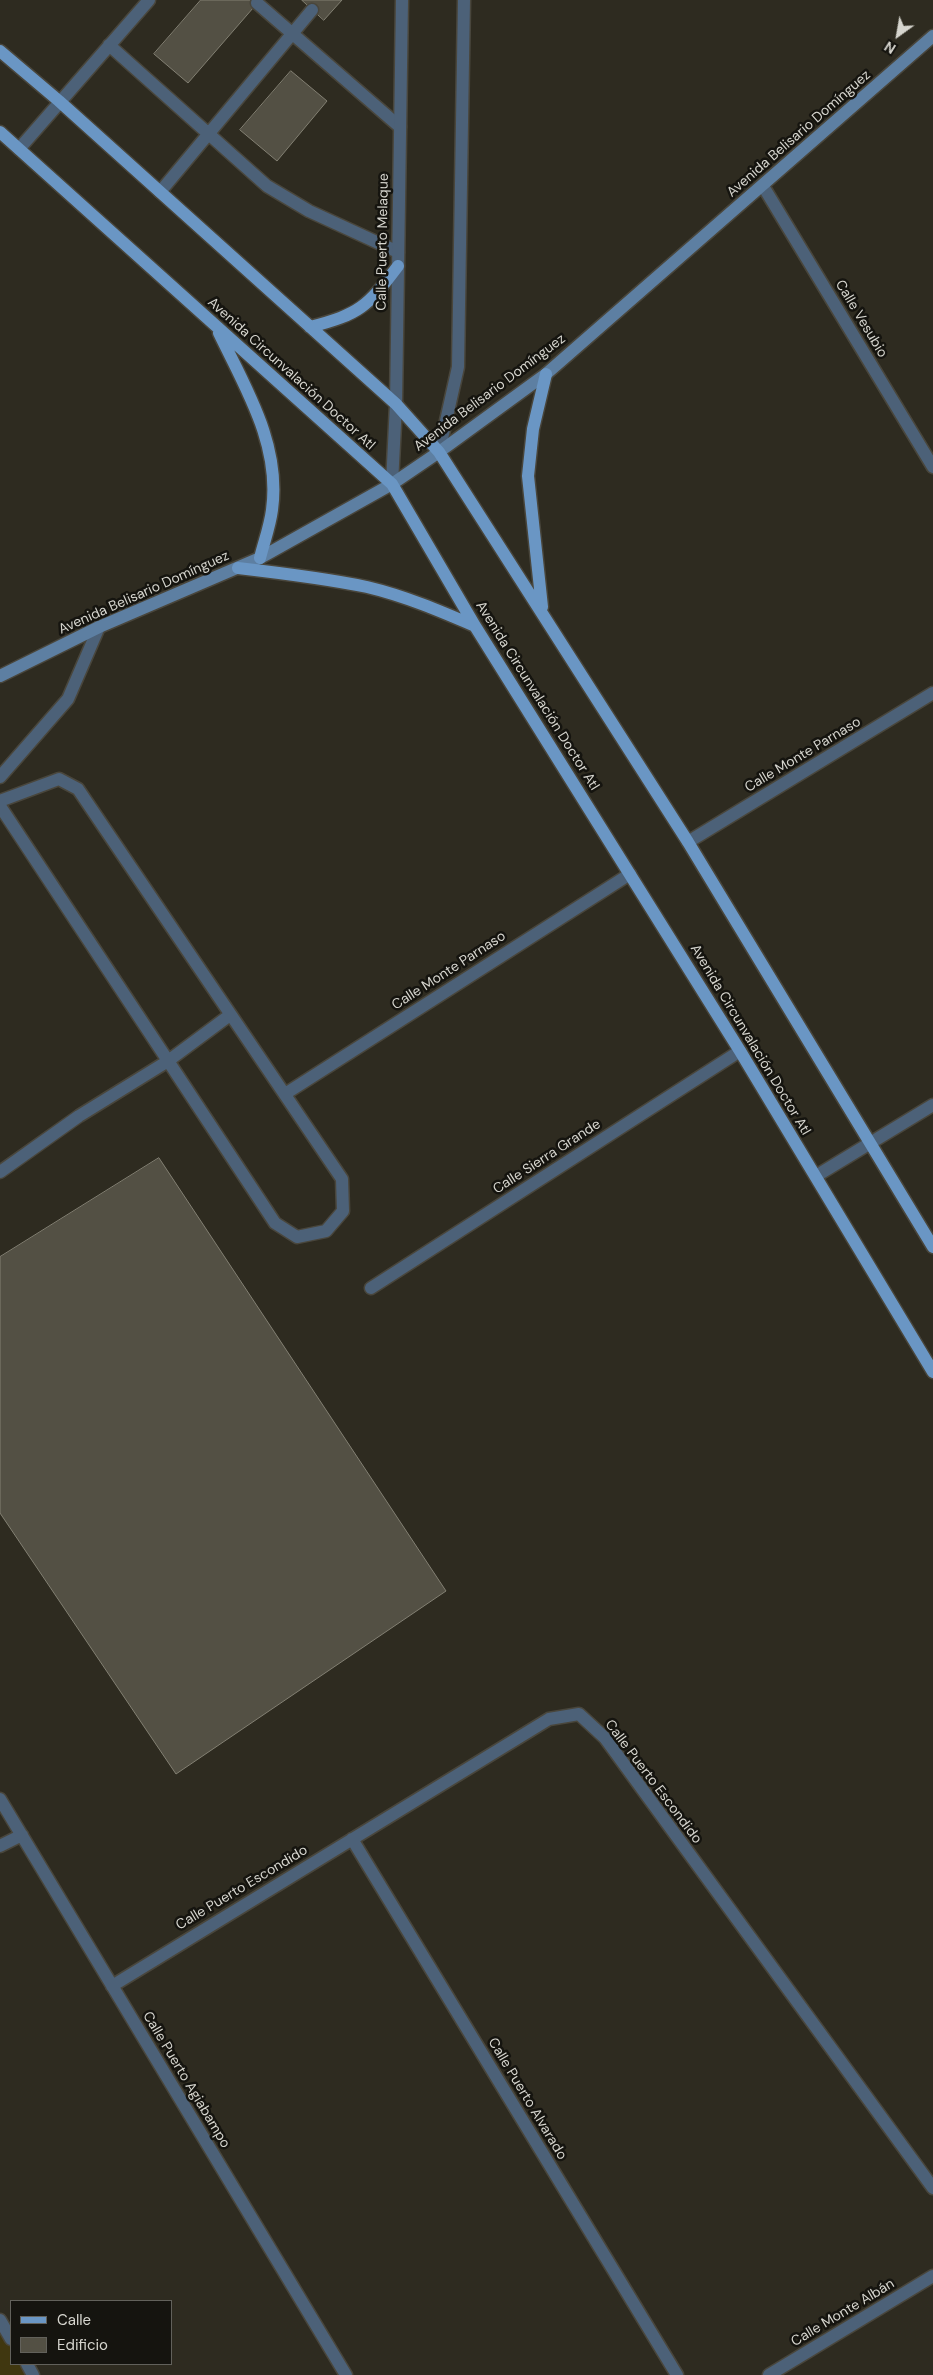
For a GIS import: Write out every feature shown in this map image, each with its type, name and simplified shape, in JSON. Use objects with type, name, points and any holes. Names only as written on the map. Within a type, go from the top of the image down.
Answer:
[{"type":"main road","name":"Avenida Belisario Domínguez","points":[[0,676],[99,628],[260,558],[392,484],[439,452],[546,374],[933,36]]},
{"type":"main road","points":[[0,51],[60,101],[396,404],[439,452],[543,612],[688,842],[933,1246]]},
{"type":"main road","name":"Avenida Circunvalación Doctor Atl","points":[[0,132],[392,484],[475,626],[740,1051],[933,1372]]},
{"type":"main road","points":[[310,327],[342,318],[361,308],[377,293],[398,266]]},
{"type":"main road","points":[[216,326],[266,432],[272,464],[272,510],[260,558]]},
{"type":"main road","points":[[543,612],[528,476],[533,429],[546,374]]},
{"type":"main road","points":[[238,568],[315,578],[368,588],[425,604],[475,626]]},
{"type":"street","points":[[18,149],[149,0]]},
{"type":"street","name":"Calle Puerto Melaque","points":[[392,484],[396,404],[402,0]]},
{"type":"street","points":[[439,452],[458,366],[464,0]]},
{"type":"street","points":[[257,3],[400,127]]},
{"type":"street","points":[[160,192],[312,10]]},
{"type":"street","points":[[109,45],[266,186],[309,211],[398,252]]},
{"type":"street","name":"Calle Vesubio","points":[[762,186],[933,467]]},
{"type":"street","points":[[0,777],[68,699],[99,628]]},
{"type":"street","name":"Calle Monte Parnaso","points":[[688,842],[933,694]]},
{"type":"street","points":[[0,801],[59,779],[78,789],[342,1179],[343,1210],[326,1231],[297,1236],[274,1223],[0,806]]},
{"type":"street","name":"Calle Monte Parnaso","points":[[285,1094],[630,874]]},
{"type":"street","points":[[0,1172],[80,1116],[168,1061],[230,1015]]},
{"type":"street","name":"Calle Sierra Grande","points":[[371,1288],[740,1051]]},
{"type":"street","points":[[816,1176],[933,1106]]},
{"type":"street","name":"Calle Puerto Escondido","points":[[112,1986],[549,1719],[579,1714],[605,1738],[933,2188]]},
{"type":"street","name":"Calle Puerto Agiabampo","points":[[0,1800],[346,2375]]},
{"type":"street","points":[[0,1846],[22,1835]]},
{"type":"street","name":"Calle Puerto Alvarado","points":[[352,1839],[677,2375]]},
{"type":"street","name":"Calle Monte Albán","points":[[769,2375],[933,2276]]},
{"type":"street","points":[[0,2320],[10,2337]]},
{"type":"shaded area","points":[[0,2327],[10,2344],[10,2365],[23,2365],[29,2375],[0,2375]]},
{"type":"building","points":[[201,0],[260,0],[188,83],[154,54]]},
{"type":"building","points":[[302,0],[342,0],[324,20]]},
{"type":"building","points":[[291,71],[327,101],[277,161],[240,130]]},
{"type":"building","points":[[159,1158],[446,1591],[176,1774],[0,1513],[0,1257]]}]
